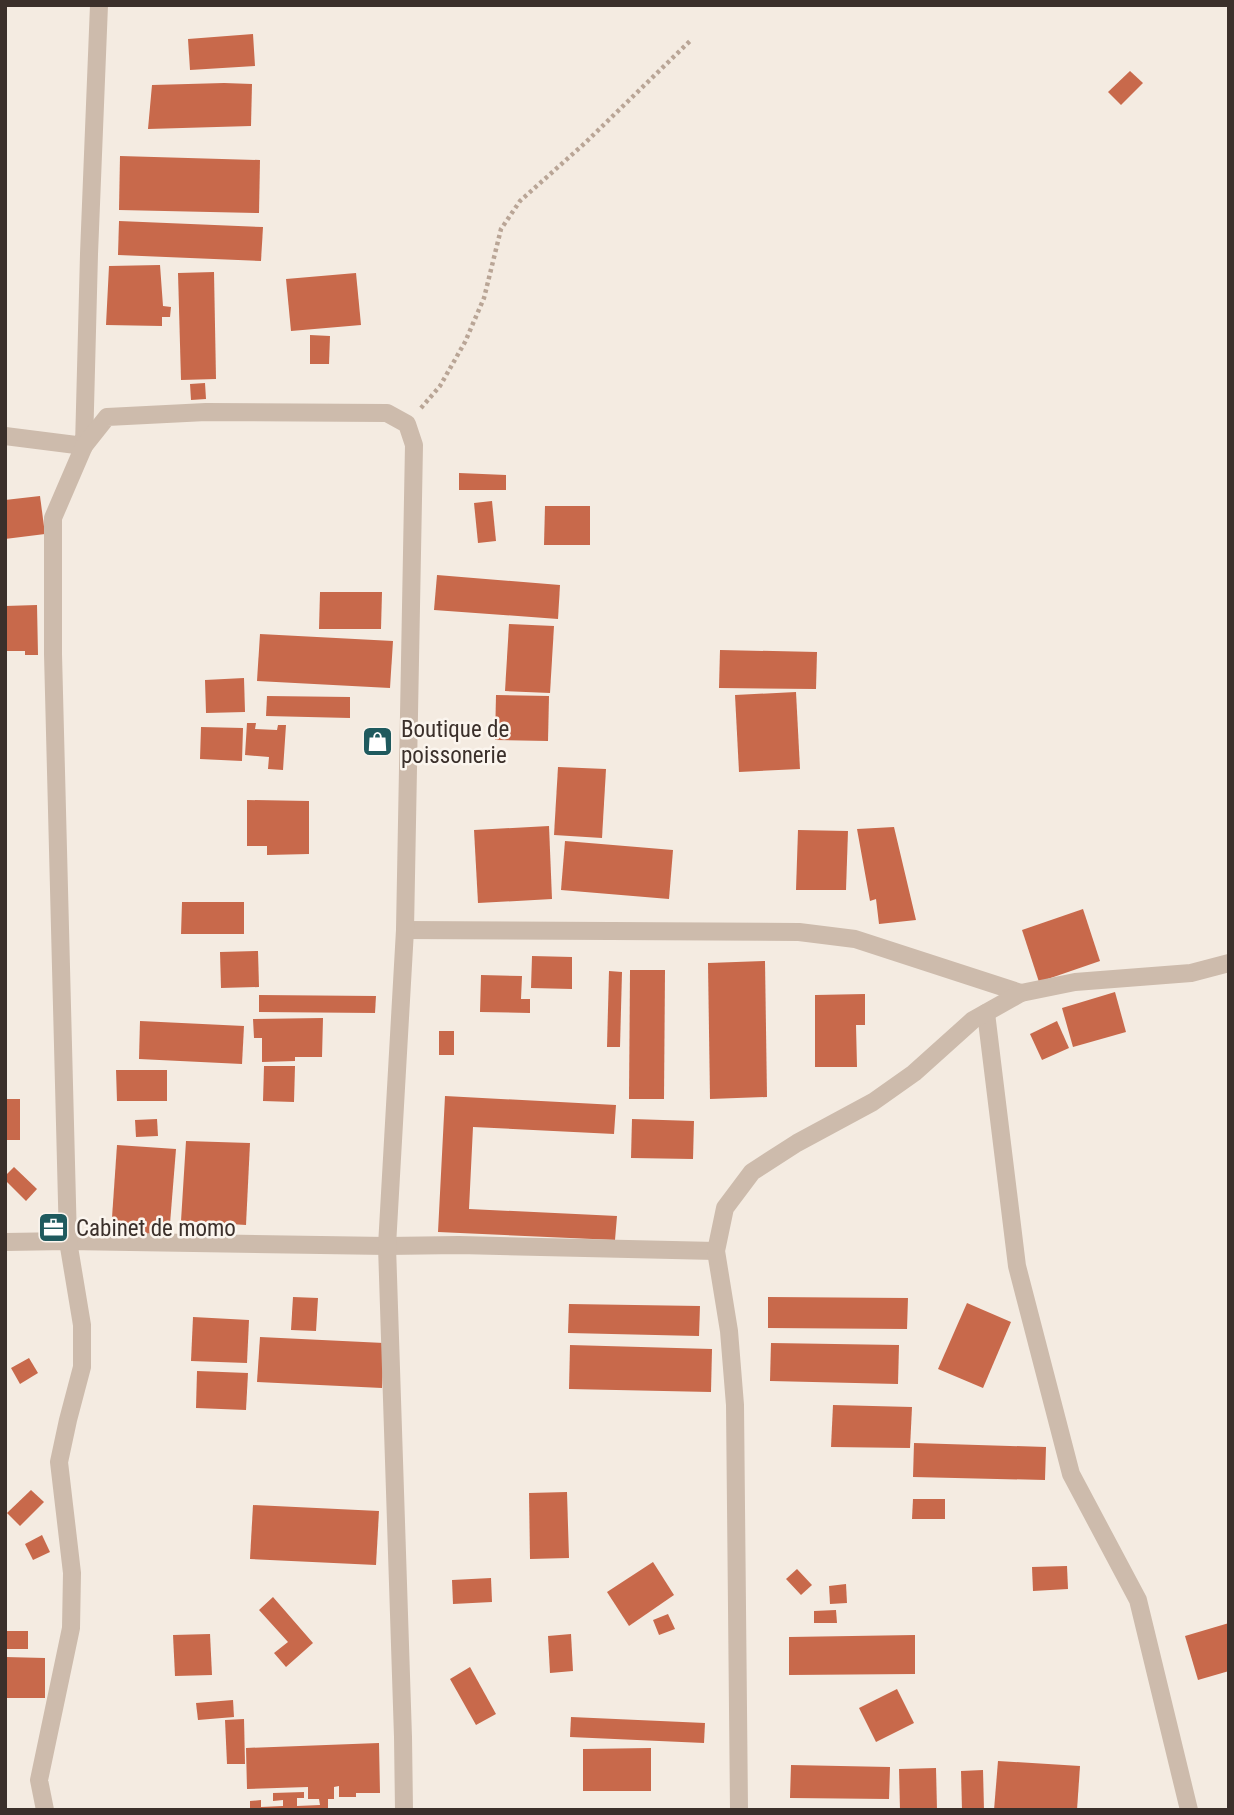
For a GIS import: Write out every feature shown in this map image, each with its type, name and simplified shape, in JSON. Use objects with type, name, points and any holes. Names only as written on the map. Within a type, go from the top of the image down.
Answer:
[{"type":"street","points":[[85,446],[99,5]]},
{"type":"street","points":[[45,1810],[39,1780],[71,1628],[72,1573],[59,1462],[82,1367],[82,1325],[68,1241],[52,518],[85,446],[107,417],[206,412],[387,413],[407,424],[414,445],[405,930],[387,1246],[404,1810]]},
{"type":"street","points":[[5,436],[85,446]]},
{"type":"street","points":[[405,930],[799,932],[855,939],[1021,993]]},
{"type":"street","points":[[739,1810],[735,1405],[729,1331],[716,1251],[725,1208],[752,1172],[797,1143],[873,1102],[914,1073],[973,1020],[1021,993],[1075,982],[1191,973],[1229,963]]},
{"type":"street","points":[[986,1013],[1017,1266],[1071,1474],[1138,1600],[1189,1810]]},
{"type":"street","points":[[5,1242],[459,1245],[716,1251]]},
{"type":"path","points":[[407,424],[440,386],[465,342],[484,298],[501,229],[520,201],[585,143],[692,38]]},
{"type":"building","points":[[253,34],[255,66],[190,70],[188,39]]},
{"type":"building","points":[[1130,71],[1143,83],[1121,105],[1108,92]]},
{"type":"building","points":[[252,84],[251,126],[148,129],[152,85]]},
{"type":"building","points":[[120,156],[260,160],[259,213],[119,210]]},
{"type":"building","points":[[119,221],[263,227],[261,261],[118,255]]},
{"type":"building","points":[[160,265],[163,306],[171,307],[170,317],[162,317],[162,326],[106,325],[109,266]]},
{"type":"building","points":[[214,272],[216,379],[181,380],[178,273]]},
{"type":"building","points":[[356,273],[361,325],[291,331],[286,279]]},
{"type":"building","points":[[310,335],[330,336],[329,364],[310,364]]},
{"type":"building","points":[[205,383],[206,399],[191,400],[190,384]]},
{"type":"building","points":[[459,473],[506,475],[506,490],[459,490]]},
{"type":"building","points":[[40,496],[45,534],[5,539],[5,500]]},
{"type":"building","points":[[492,501],[496,541],[478,543],[474,503]]},
{"type":"building","points":[[545,506],[590,506],[590,545],[544,545]]},
{"type":"building","points":[[437,575],[560,585],[558,619],[434,610]]},
{"type":"building","points":[[320,592],[382,592],[381,629],[319,629]]},
{"type":"building","points":[[37,605],[38,655],[25,655],[25,651],[5,651],[5,606]]},
{"type":"building","points":[[509,624],[554,626],[550,693],[505,691]]},
{"type":"building","points":[[260,634],[393,641],[390,688],[257,681]]},
{"type":"building","points":[[720,650],[817,652],[816,689],[719,688]]},
{"type":"building","points":[[244,678],[245,712],[206,713],[205,680]]},
{"type":"building","points":[[796,692],[800,769],[739,772],[735,695]]},
{"type":"building","points":[[496,695],[549,696],[548,741],[495,740]]},
{"type":"building","points":[[267,696],[350,697],[350,718],[266,716]]},
{"type":"building","points":[[247,723],[256,723],[255,729],[277,730],[278,725],[286,725],[283,770],[268,769],[269,757],[245,755]]},
{"type":"building","points":[[201,727],[243,728],[242,761],[200,759]]},
{"type":"building","points":[[558,767],[606,769],[602,838],[554,835]]},
{"type":"building","points":[[247,800],[309,801],[309,854],[267,855],[267,846],[247,846]]},
{"type":"building","points":[[549,826],[552,899],[478,903],[474,830]]},
{"type":"building","points":[[894,827],[916,920],[879,924],[876,899],[870,901],[857,829]]},
{"type":"building","points":[[798,830],[848,831],[846,890],[796,890]]},
{"type":"building","points":[[565,841],[673,850],[669,899],[561,890]]},
{"type":"building","points":[[182,902],[244,902],[244,934],[181,934]]},
{"type":"building","points":[[1083,909],[1100,961],[1039,982],[1022,930]]},
{"type":"building","points":[[258,951],[259,987],[221,988],[220,952]]},
{"type":"building","points":[[532,956],[572,957],[572,989],[531,988]]},
{"type":"building","points":[[765,961],[767,1097],[710,1099],[708,963]]},
{"type":"building","points":[[630,970],[665,970],[664,1099],[629,1099]]},
{"type":"building","points":[[609,971],[622,972],[620,1047],[607,1047]]},
{"type":"building","points":[[481,975],[522,976],[521,999],[530,999],[530,1013],[480,1012]]},
{"type":"building","points":[[1115,992],[1126,1032],[1073,1047],[1062,1008]]},
{"type":"building","points":[[865,994],[865,1025],[856,1025],[857,1067],[815,1067],[815,995]]},
{"type":"building","points":[[259,995],[376,996],[375,1013],[259,1012]]},
{"type":"building","points":[[323,1018],[322,1057],[295,1057],[295,1061],[262,1062],[262,1038],[254,1038],[253,1019]]},
{"type":"building","points":[[140,1021],[244,1026],[242,1064],[139,1059]]},
{"type":"building","points":[[1057,1021],[1069,1048],[1042,1060],[1030,1034]]},
{"type":"building","points":[[439,1031],[454,1031],[454,1055],[439,1055]]},
{"type":"building","points":[[264,1066],[295,1066],[294,1102],[263,1101]]},
{"type":"building","points":[[116,1070],[167,1070],[167,1101],[117,1101]]},
{"type":"building","points":[[445,1096],[616,1105],[614,1134],[473,1127],[469,1209],[617,1216],[615,1240],[438,1232]]},
{"type":"building","points":[[5,1099],[20,1099],[20,1140],[5,1140]]},
{"type":"building","points":[[157,1119],[158,1136],[136,1137],[135,1120]]},
{"type":"building","points":[[632,1119],[694,1121],[693,1159],[631,1158]]},
{"type":"building","points":[[186,1141],[250,1143],[246,1225],[181,1221]]},
{"type":"building","points":[[117,1145],[176,1149],[169,1236],[111,1232]]},
{"type":"building","points":[[14,1167],[37,1189],[26,1201],[5,1180],[5,1176]]},
{"type":"building","points":[[293,1297],[318,1298],[316,1331],[291,1330]]},
{"type":"building","points":[[768,1297],[908,1298],[907,1329],[768,1328]]},
{"type":"building","points":[[967,1303],[1011,1322],[983,1388],[938,1369]]},
{"type":"building","points":[[569,1304],[700,1306],[699,1336],[568,1333]]},
{"type":"building","points":[[193,1317],[249,1320],[247,1363],[191,1361]]},
{"type":"building","points":[[260,1337],[384,1343],[382,1388],[257,1382]]},
{"type":"building","points":[[771,1343],[899,1345],[898,1384],[770,1381]]},
{"type":"building","points":[[570,1345],[712,1349],[711,1392],[569,1389]]},
{"type":"building","points":[[29,1358],[38,1373],[20,1384],[11,1368]]},
{"type":"building","points":[[197,1371],[248,1373],[246,1410],[196,1408]]},
{"type":"building","points":[[833,1405],[912,1407],[910,1448],[831,1447]]},
{"type":"building","points":[[914,1443],[1046,1447],[1045,1480],[913,1477]]},
{"type":"building","points":[[31,1490],[44,1502],[20,1526],[7,1513]]},
{"type":"building","points":[[567,1492],[569,1558],[530,1559],[529,1493]]},
{"type":"building","points":[[913,1499],[945,1499],[945,1519],[912,1519]]},
{"type":"building","points":[[253,1505],[379,1511],[376,1565],[250,1559]]},
{"type":"building","points":[[42,1535],[50,1552],[33,1560],[25,1544]]},
{"type":"building","points":[[653,1562],[674,1595],[629,1626],[607,1592]]},
{"type":"building","points":[[1067,1566],[1068,1589],[1033,1591],[1032,1567]]},
{"type":"building","points":[[797,1569],[812,1585],[801,1595],[786,1579]]},
{"type":"building","points":[[491,1578],[492,1602],[453,1604],[452,1580]]},
{"type":"building","points":[[846,1584],[847,1603],[830,1604],[829,1586]]},
{"type":"building","points":[[273,1597],[313,1643],[286,1667],[274,1653],[288,1642],[259,1610]]},
{"type":"building","points":[[836,1610],[837,1623],[814,1623],[814,1611]]},
{"type":"building","points":[[668,1614],[675,1629],[659,1635],[653,1620]]},
{"type":"building","points":[[1229,1623],[1229,1671],[1198,1680],[1185,1636]]},
{"type":"building","points":[[5,1631],[28,1631],[28,1649],[5,1649]]},
{"type":"building","points":[[210,1634],[212,1675],[175,1676],[173,1635]]},
{"type":"building","points":[[571,1634],[573,1671],[550,1673],[548,1636]]},
{"type":"building","points":[[915,1635],[915,1674],[789,1675],[789,1637]]},
{"type":"building","points":[[5,1657],[45,1658],[45,1698],[5,1698]]},
{"type":"building","points":[[470,1667],[496,1714],[476,1725],[450,1679]]},
{"type":"building","points":[[897,1689],[914,1723],[876,1742],[859,1708]]},
{"type":"building","points":[[233,1700],[234,1717],[198,1720],[196,1703]]},
{"type":"building","points":[[571,1717],[705,1723],[704,1743],[570,1737]]},
{"type":"building","points":[[244,1719],[245,1764],[227,1764],[225,1720]]},
{"type":"building","points":[[379,1743],[380,1793],[356,1793],[356,1797],[339,1797],[339,1786],[334,1787],[334,1799],[328,1799],[328,1810],[250,1810],[250,1801],[261,1800],[261,1807],[283,1806],[283,1800],[273,1801],[273,1793],[304,1792],[304,1798],[297,1798],[297,1806],[320,1805],[319,1799],[308,1799],[308,1787],[247,1789],[246,1748]]},
{"type":"building","points":[[651,1748],[651,1791],[583,1791],[583,1749]]},
{"type":"building","points":[[998,1761],[1080,1766],[1077,1810],[994,1810]]},
{"type":"building","points":[[791,1765],[890,1767],[889,1799],[790,1798]]},
{"type":"building","points":[[936,1768],[937,1810],[900,1810],[899,1769]]},
{"type":"building","points":[[983,1770],[984,1810],[962,1810],[961,1771]]},
{"type":"place","name":"Boutique de poissonerie","points":[[378,742]]},
{"type":"place","name":"Cabinet de momo","points":[[53,1228]]}]
